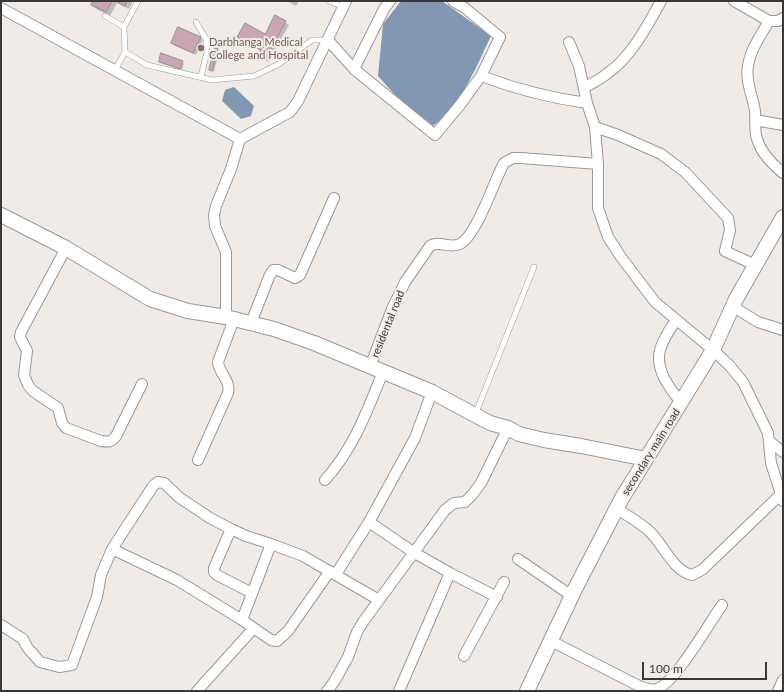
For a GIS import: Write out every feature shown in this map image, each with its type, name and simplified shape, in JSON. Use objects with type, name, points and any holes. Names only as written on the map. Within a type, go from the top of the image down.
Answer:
[{"type":"street","points":[[354,70],[390,1]]},
{"type":"street","points":[[328,40],[354,70],[435,135],[482,76],[500,37],[465,8],[453,1]]},
{"type":"street","points":[[584,88],[608,73],[627,56],[652,18],[661,1]]},
{"type":"street","points":[[734,1],[769,21],[778,21],[783,18]]},
{"type":"street","points":[[198,460],[228,393],[229,385],[219,369],[218,362],[230,318],[226,252],[215,226],[214,215],[216,206],[231,169],[240,139],[290,112],[302,94],[344,4]]},
{"type":"street","points":[[1,8],[240,139]]},
{"type":"street","points":[[769,21],[750,57],[747,76],[755,112],[756,138],[770,161],[783,173]]},
{"type":"street","points":[[569,42],[579,66],[587,103],[595,127],[598,164],[598,208],[608,237],[655,302],[730,365],[743,382],[766,427],[772,463],[782,497],[702,570],[692,574],[682,571],[676,565],[650,531],[617,509]]},
{"type":"street","points":[[482,76],[530,92],[587,103]]},
{"type":"street","points":[[755,120],[783,125]]},
{"type":"street","points":[[595,127],[618,135],[661,154],[680,168],[701,188],[728,218],[730,230],[724,251],[755,265]]},
{"type":"street","name":"residental road","points":[[377,370],[392,309],[405,282],[430,246],[436,244],[456,245],[463,242],[469,236],[478,222],[504,163],[513,158],[521,158],[598,164]]},
{"type":"street","points":[[251,323],[268,277],[273,270],[278,270],[296,278],[300,275],[334,198]]},
{"type":"street","points":[[1,215],[66,248],[150,299],[188,311],[230,318],[274,329],[432,392],[475,415],[519,434],[646,459]]},
{"type":"street","name":"secondary main road","points":[[527,691],[572,596],[617,509],[713,350],[732,306],[783,217]]},
{"type":"street","points":[[66,248],[20,332],[20,337],[27,351],[24,375],[28,386],[58,408],[62,423],[66,428],[107,442],[113,440],[116,436],[142,384]]},
{"type":"street","points":[[732,306],[758,322],[783,330]]},
{"type":"street","points":[[676,320],[663,343],[659,356],[660,365],[665,380],[670,389],[681,402]]},
{"type":"street","points":[[326,480],[338,466],[359,431],[377,370]]},
{"type":"street","points":[[112,549],[177,580],[242,620],[271,640],[277,641],[283,637],[295,622],[369,522],[415,438],[432,392]]},
{"type":"street","points":[[327,691],[334,682],[348,657],[357,632],[413,552],[445,510],[454,503],[465,502],[477,490],[508,428]]},
{"type":"street","points":[[769,441],[783,452]]},
{"type":"street","points":[[1,625],[22,639],[40,662],[59,666],[72,665],[97,598],[101,575],[112,549],[153,486],[158,482],[164,483],[180,498],[210,518],[246,536],[303,556],[379,600]]},
{"type":"street","points":[[369,522],[413,552],[497,597]]},
{"type":"street","points":[[231,529],[214,566],[214,572],[252,593]]},
{"type":"street","points":[[242,620],[271,544]]},
{"type":"street","points":[[518,559],[572,596]]},
{"type":"street","points":[[399,691],[450,573]]},
{"type":"street","points":[[464,656],[504,582]]},
{"type":"street","points":[[551,641],[639,686],[650,690],[657,689],[666,684],[681,666],[722,605]]},
{"type":"street","points":[[197,691],[253,628]]},
{"type":"street","points":[[778,691],[783,680]]},
{"type":"lane","points":[[115,70],[125,52],[124,27],[138,1]]},
{"type":"lane","points":[[329,1],[344,4]]},
{"type":"lane","points":[[105,16],[124,27]]},
{"type":"lane","points":[[196,22],[206,39],[207,52],[201,76]]},
{"type":"lane","points":[[125,52],[147,65],[201,76],[212,80],[254,76],[278,64],[312,40],[328,40]]},
{"type":"lane","points":[[475,415],[534,267]]},
{"type":"water","points":[[401,1],[442,1],[491,36],[474,72],[460,96],[443,117],[433,126],[396,96],[378,76],[383,24]]},
{"type":"water","points":[[234,87],[254,106],[251,116],[241,119],[222,101],[225,90]]},
{"type":"building","points":[[93,1],[112,1],[106,12],[91,5]]},
{"type":"building","points":[[116,1],[127,1],[125,6]]},
{"type":"building","points":[[275,15],[286,21],[265,60],[258,56],[261,50],[237,37],[245,23],[265,34]]},
{"type":"building","points":[[178,27],[201,37],[193,53],[171,43]]},
{"type":"building","points":[[215,48],[218,49],[212,71],[209,70]]},
{"type":"building","points":[[161,53],[183,61],[180,69],[159,62]]},
{"type":"place","name":"Darbhanga Medical College and Hospital","points":[[201,48]]}]
